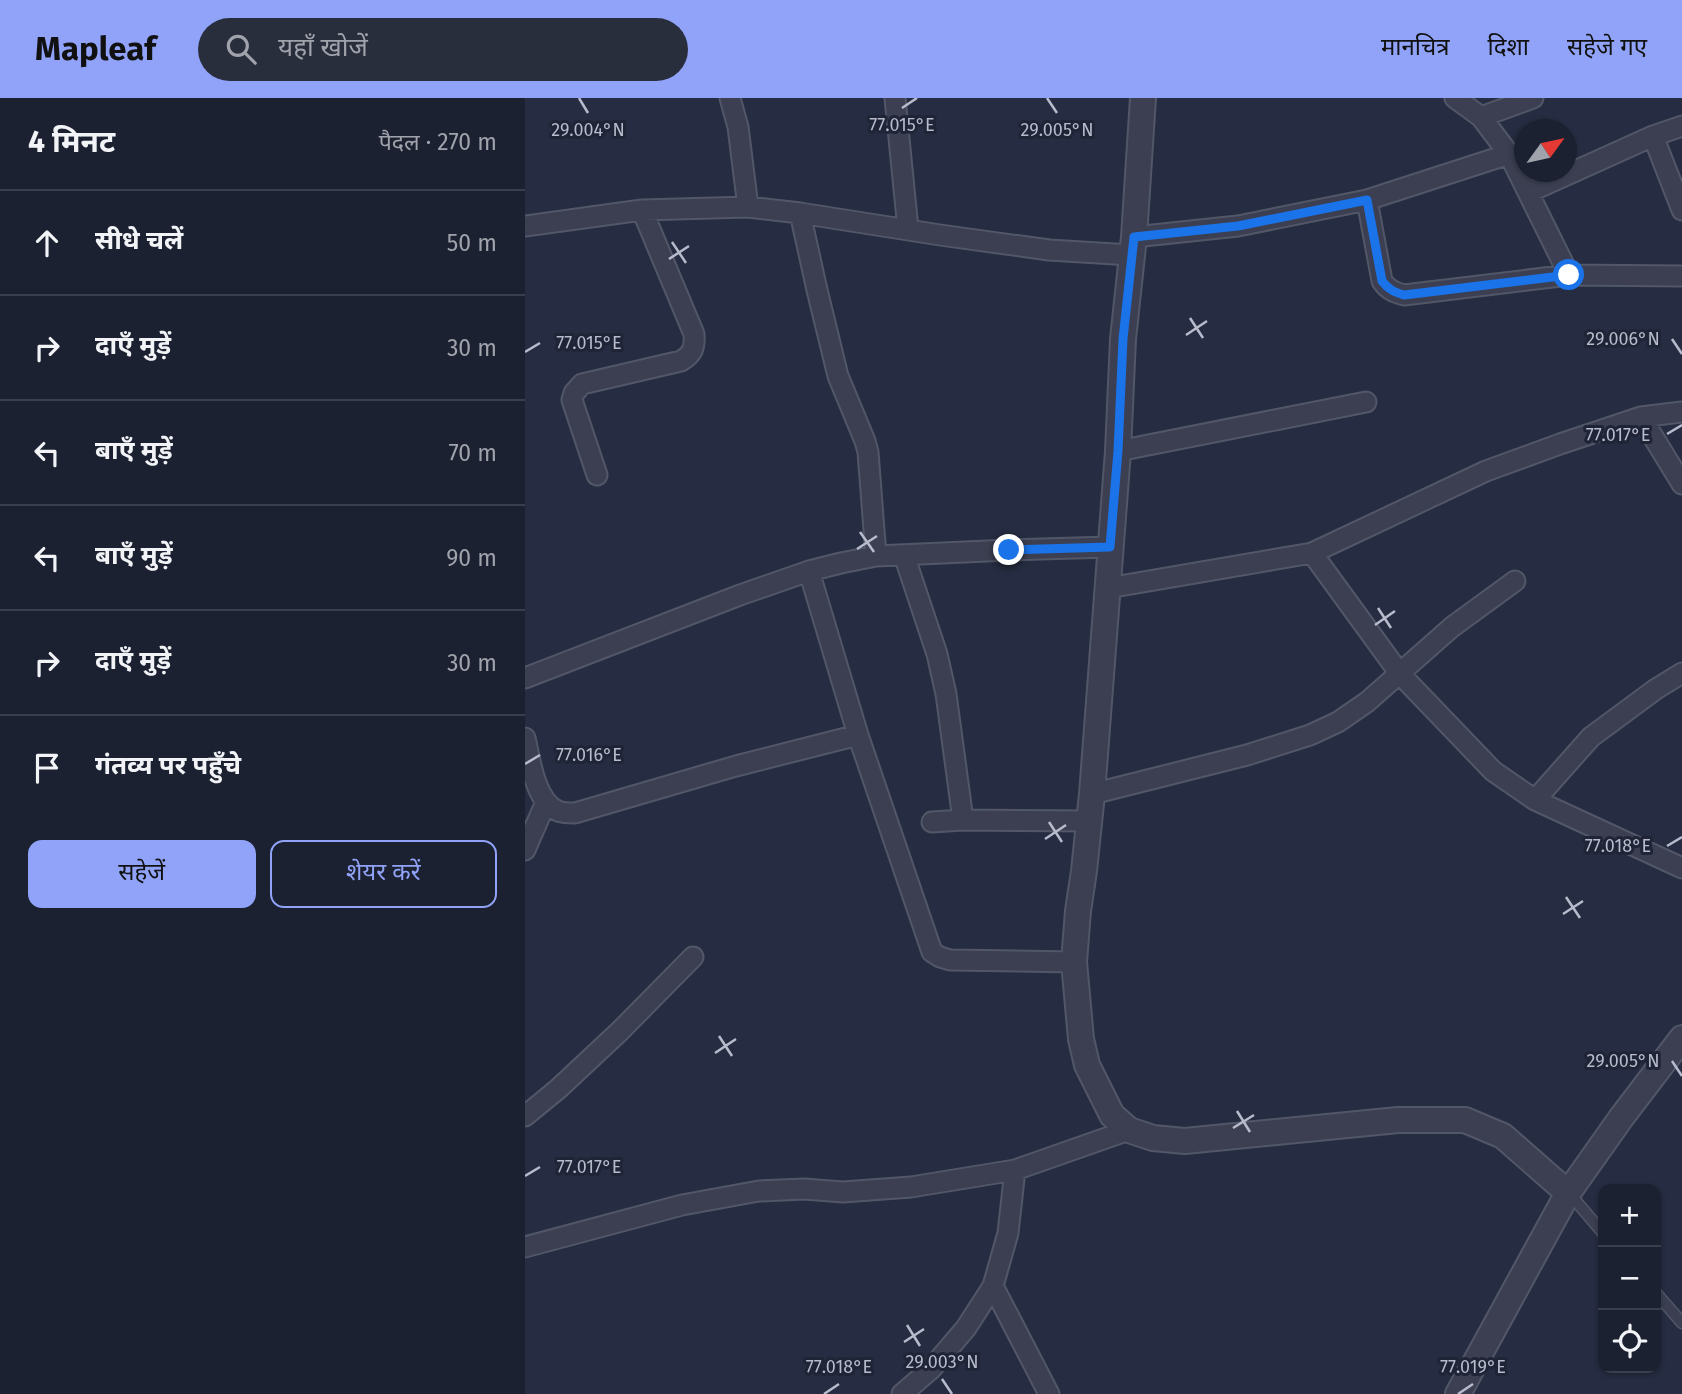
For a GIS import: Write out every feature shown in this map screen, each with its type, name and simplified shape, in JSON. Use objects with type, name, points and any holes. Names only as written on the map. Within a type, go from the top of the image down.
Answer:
[{"type":"street","points":[[730,98],[738,127],[748,207]]},
{"type":"street","points":[[895,98],[908,229]]},
{"type":"street","points":[[1143,98],[1133,246],[1123,339],[1118,451],[1092,794],[1074,962],[1081,1039],[1087,1065],[1112,1115],[1129,1130],[1153,1138],[1185,1141],[1398,1119],[1465,1120],[1503,1136],[1568,1193]]},
{"type":"street","points":[[1455,98],[1481,117],[1509,154],[1569,275]]},
{"type":"street","points":[[1481,117],[1534,98]]},
{"type":"street","points":[[1529,192],[1653,136],[1682,126]]},
{"type":"street","points":[[1653,136],[1682,210]]},
{"type":"street","points":[[525,226],[642,210],[748,207],[1049,250],[1133,246],[1367,200],[1509,154]]},
{"type":"street","points":[[1367,200],[1382,281],[1388,289],[1404,295],[1569,275],[1682,276]]},
{"type":"street","points":[[597,475],[572,400],[576,389],[582,384],[681,361],[690,355],[695,346],[694,334],[642,210]]},
{"type":"street","points":[[800,213],[838,376],[868,452],[876,556]]},
{"type":"street","points":[[1118,451],[1366,402]]},
{"type":"street","points":[[1108,588],[1312,553],[1486,471],[1641,417],[1682,412]]},
{"type":"street","points":[[1641,417],[1682,484]]},
{"type":"street","points":[[525,678],[686,614],[809,571],[876,556],[1110,547]]},
{"type":"street","points":[[1312,553],[1400,674],[1493,771],[1535,800],[1682,869]]},
{"type":"street","points":[[904,555],[937,654],[946,694],[963,820]]},
{"type":"street","points":[[809,571],[858,735],[932,952],[950,960],[1074,962]]},
{"type":"street","points":[[1092,794],[1247,755],[1310,735],[1338,722],[1367,702],[1453,628],[1515,581]]},
{"type":"street","points":[[1535,800],[1591,737],[1682,673]]},
{"type":"street","points":[[525,738],[534,779],[546,802],[557,811],[575,813],[736,766],[858,735]]},
{"type":"street","points":[[525,850],[546,802]]},
{"type":"street","points":[[932,822],[1089,821]]},
{"type":"street","points":[[525,1116],[620,1031],[693,957]]},
{"type":"street","points":[[1458,1394],[1568,1193],[1681,1039]]},
{"type":"street","points":[[525,1247],[682,1205],[759,1191],[804,1189],[843,1192],[911,1187],[1015,1170],[1129,1130]]},
{"type":"street","points":[[902,1394],[932,1369],[966,1328],[993,1286],[1008,1233],[1015,1170]]},
{"type":"street","points":[[993,1286],[1049,1394]]},
{"type":"lane","points":[[1568,1193],[1598,1227]]},
{"type":"lane","points":[[1661,1299],[1682,1323]]},
{"type":"route","points":[[1009,550],[1110,547],[1123,339],[1134,237],[1238,226],[1367,200],[1382,281],[1394,292],[1404,295],[1569,275]]}]
